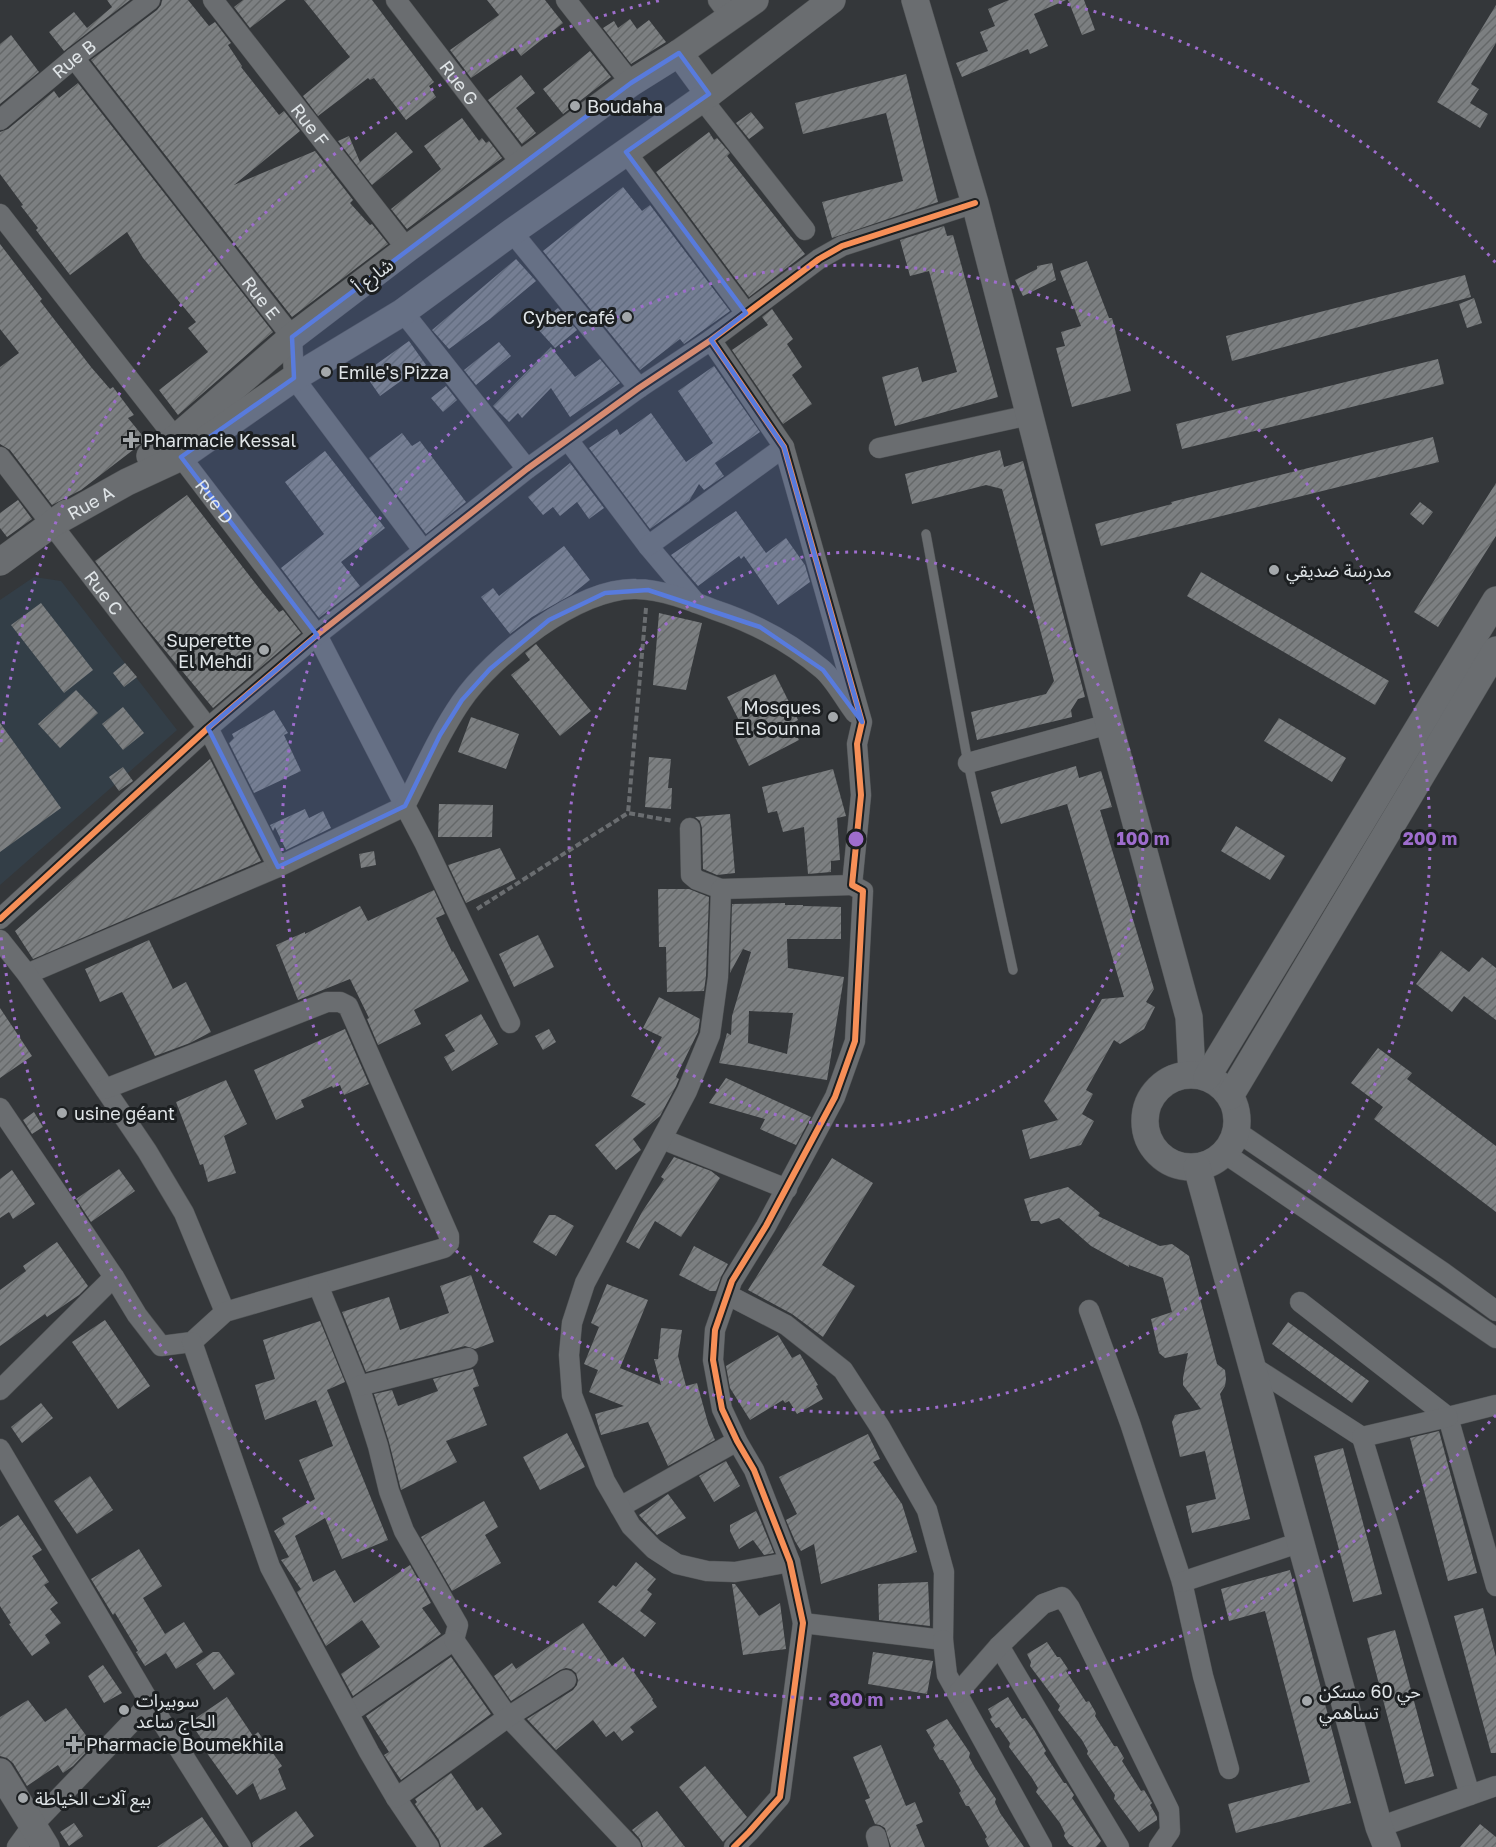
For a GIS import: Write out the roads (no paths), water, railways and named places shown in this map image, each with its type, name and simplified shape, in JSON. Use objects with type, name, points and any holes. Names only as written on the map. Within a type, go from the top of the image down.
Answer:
[{"type":"street","name":"Rue B","points":[[0,120],[74,58],[150,0]]},
{"type":"street","name":"Rue F","points":[[213,0],[407,249]]},
{"type":"street","name":"Rue G","points":[[396,0],[521,163]]},
{"type":"street","points":[[566,0],[631,83]]},
{"type":"street","name":"شارع أ","points":[[127,482],[177,445],[292,337],[521,163],[631,83],[679,53],[724,8],[755,0]]},
{"type":"street","name":"شارع أ","points":[[0,562],[52,524],[177,445],[403,312],[512,232],[706,97],[832,0]]},
{"type":"street","points":[[915,0],[975,203],[1109,724],[1189,1017],[1199,1076]]},
{"type":"street","points":[[679,53],[706,97],[805,230]]},
{"type":"street","name":"Rue E","points":[[74,58],[292,337],[294,378]]},
{"type":"street","points":[[626,152],[746,313]]},
{"type":"street","points":[[0,919],[208,728],[317,635],[527,470],[639,388],[711,340],[819,259],[842,246],[975,203]]},
{"type":"street","name":"Rue D","points":[[0,214],[177,445],[317,635],[424,842],[510,1023]]},
{"type":"street","points":[[512,232],[639,388]]},
{"type":"street","points":[[403,312],[527,470]]},
{"type":"street","points":[[711,340],[784,447],[862,722],[857,744],[861,795],[852,885]]},
{"type":"street","points":[[294,378],[423,550]]},
{"type":"street","points":[[879,448],[1030,415]]},
{"type":"street","points":[[568,440],[648,546],[696,603]]},
{"type":"street","name":"شارع أ","points":[[92,501],[177,445]]},
{"type":"street","points":[[648,546],[784,447]]},
{"type":"street","name":"Rue C","points":[[0,458],[208,728],[278,867]]},
{"type":"street","name":"Rue A","points":[[52,524],[127,482]]},
{"type":"street","points":[[27,974],[278,867],[405,806],[440,735],[462,700],[490,669],[518,643],[549,620],[606,593],[634,588],[648,590],[696,603],[760,627],[824,670],[862,722]]},
{"type":"street","points":[[1199,1076],[1496,600]]},
{"type":"street","points":[[1230,1096],[1496,650]]},
{"type":"street","points":[[968,763],[1109,724]]},
{"type":"street","points":[[690,828],[691,875],[697,880],[721,889],[852,885],[863,891],[855,1041],[835,1097],[787,1189],[732,1281],[715,1330],[713,1360],[722,1409],[754,1470],[790,1562],[803,1623],[780,1797],[734,1847]]},
{"type":"street","points":[[721,889],[718,977],[710,1035],[687,1091],[585,1283],[572,1323],[569,1355],[572,1395],[605,1481],[631,1526],[654,1550],[677,1564],[707,1571],[735,1572],[790,1562]]},
{"type":"street","points":[[0,940],[27,974],[147,1150],[184,1213],[225,1312]]},
{"type":"street","points":[[0,1108],[137,1315],[161,1346],[192,1342],[225,1312],[444,1248],[449,1243],[449,1236],[348,1006],[340,1002],[327,1002],[105,1089]]},
{"type":"street","points":[[1199,1076],[1220,1085],[1230,1096],[1238,1119],[1230,1142],[1211,1162],[1197,1167],[1181,1166],[1167,1161],[1156,1151],[1148,1138],[1145,1123],[1146,1108],[1153,1095],[1164,1084],[1177,1077],[1199,1076]]},
{"type":"street","points":[[662,1139],[787,1189]]},
{"type":"street","points":[[1230,1142],[1444,1273],[1496,1311]]},
{"type":"street","points":[[1230,1142],[1496,1338]]},
{"type":"street","points":[[1197,1167],[1383,1837],[1470,1795],[1496,1786]]},
{"type":"street","points":[[0,1390],[114,1277]]},
{"type":"street","points":[[318,1285],[359,1386],[389,1491],[404,1532],[458,1625],[453,1640],[349,1713]]},
{"type":"street","points":[[728,1295],[786,1325],[843,1370],[880,1427],[927,1510],[944,1572],[943,1640],[947,1675],[1042,1847]]},
{"type":"street","points":[[1300,1302],[1448,1416],[1496,1586]]},
{"type":"street","points":[[1089,1310],[1130,1423],[1182,1582],[1203,1676],[1229,1769]]},
{"type":"street","points":[[192,1342],[270,1567],[369,1752],[429,1847]]},
{"type":"street","points":[[359,1386],[468,1358]]},
{"type":"street","points":[[1252,1366],[1362,1437],[1470,1795]]},
{"type":"street","points":[[1362,1437],[1496,1405]]},
{"type":"street","points":[[620,1507],[737,1441]]},
{"type":"street","points":[[0,1449],[150,1703],[241,1847]]},
{"type":"street","points":[[1182,1582],[1301,1542]]},
{"type":"street","points":[[958,1693],[999,1646],[1043,1605],[1062,1597],[1070,1608],[1169,1810],[1170,1831],[1159,1847]]},
{"type":"street","points":[[803,1623],[943,1640]]},
{"type":"street","points":[[453,1640],[508,1718],[631,1847]]},
{"type":"street","points":[[999,1646],[1119,1847]]},
{"type":"street","points":[[396,1798],[508,1718],[566,1680]]},
{"type":"street","points":[[16,1847],[40,1836],[150,1703]]},
{"type":"street","points":[[0,1772],[40,1836]]},
{"type":"lane","points":[[926,534],[968,763],[1013,970]]},
{"type":"place","name":"Boudaha","points":[[575,106]]},
{"type":"place","name":"Cyber café","points":[[627,317]]},
{"type":"place","name":"Emile's Pizza","points":[[326,372]]},
{"type":"place","name":"Pharmacie Kessal","points":[[131,440]]},
{"type":"place","name":"مدرسة ضديقي","points":[[1274,570]]},
{"type":"place","name":"Superette El Mehdi","points":[[264,650]]},
{"type":"place","name":"Mosques El Sounna","points":[[833,717]]},
{"type":"place","name":"usine géant","points":[[62,1113]]},
{"type":"place","name":"حي 60 مسكن تساهمي","points":[[1307,1701]]},
{"type":"place","name":"سوبيرات الحاج ساعد","points":[[124,1710]]},
{"type":"place","name":"Pharmacie Boumekhila","points":[[74,1744]]},
{"type":"place","name":"بيع آلات الخياطة","points":[[23,1798]]}]
